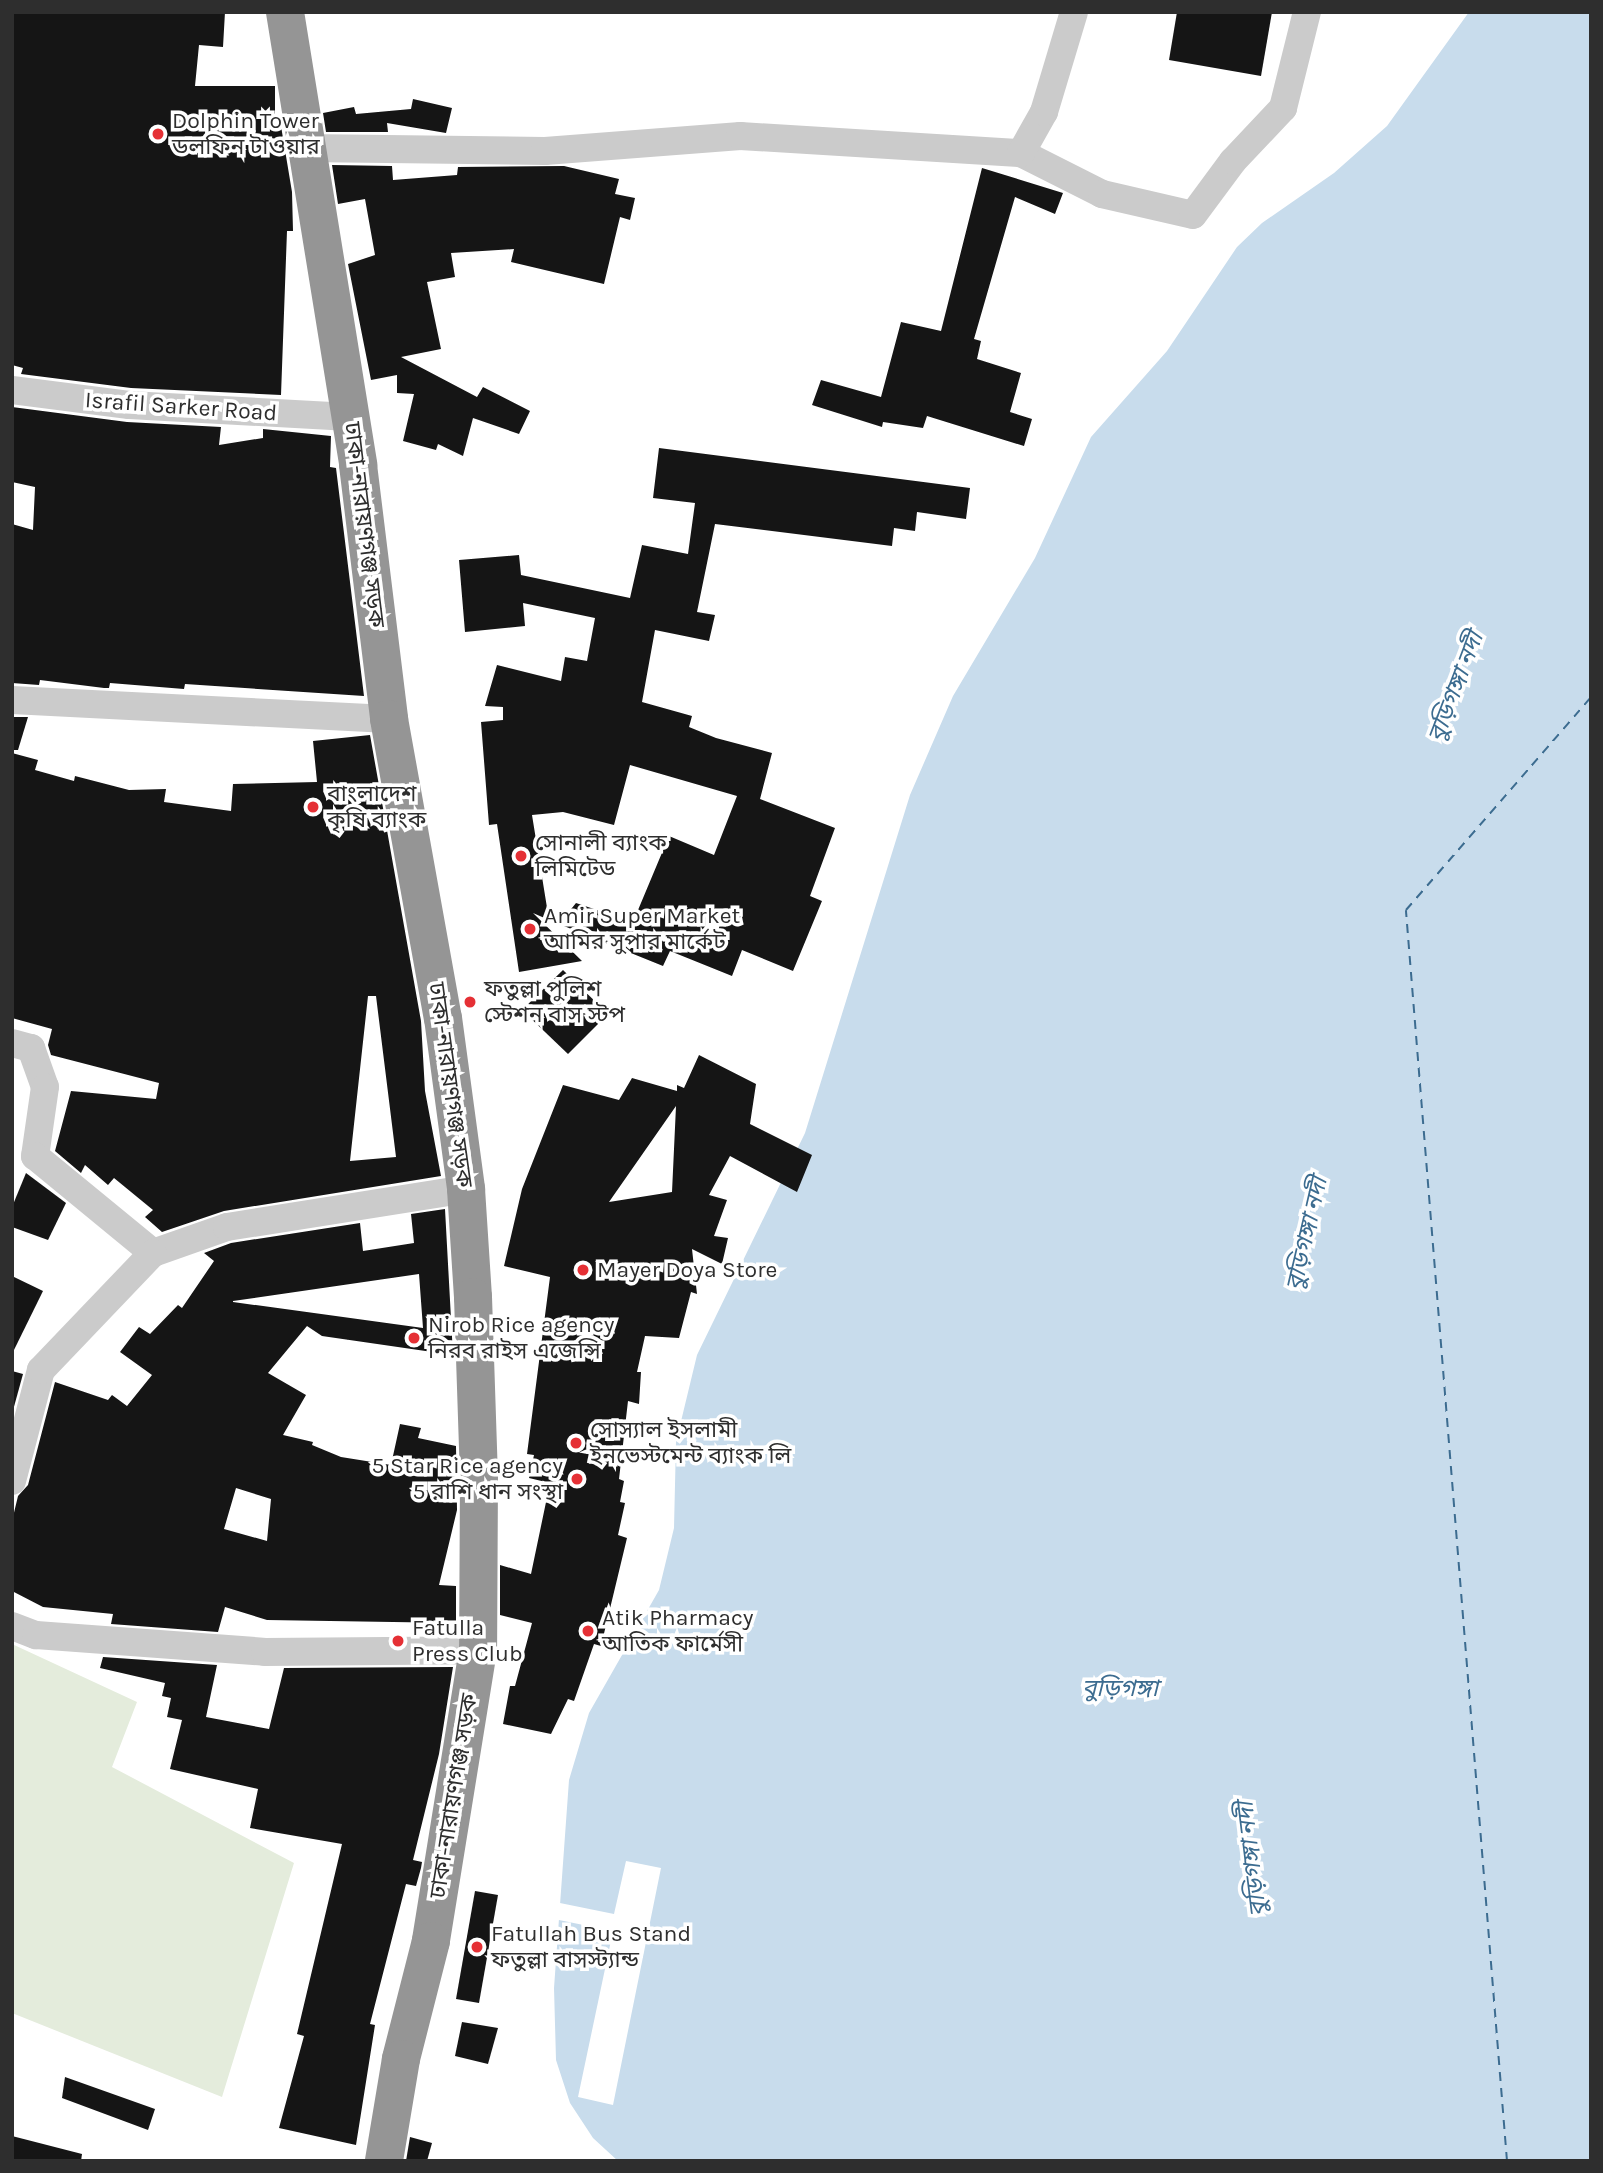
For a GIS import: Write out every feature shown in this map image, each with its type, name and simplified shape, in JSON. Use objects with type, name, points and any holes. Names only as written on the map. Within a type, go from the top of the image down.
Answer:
[{"type":"highway","name":"ঢাকা-নারায়ণগঞ্জ সড়ক","points":[[285,12],[304,148],[351,417],[389,719],[443,1018],[466,1189],[479,1475],[478,1650],[430,1941],[401,2059],[384,2161]]},
{"type":"street","points":[[1021,153],[1044,112],[1074,12]]},
{"type":"street","points":[[304,148],[545,151],[740,136],[1021,153],[1102,194],[1193,215],[1233,161],[1283,108],[1307,12]]},
{"type":"street","name":"Israfil Sarker Road","points":[[12,390],[129,405],[351,417]]},
{"type":"street","points":[[12,700],[389,719]]},
{"type":"street","points":[[12,1043],[31,1048],[45,1087],[36,1156],[153,1253]]},
{"type":"street","points":[[12,1481],[41,1370],[153,1253],[227,1227],[466,1189]]},
{"type":"street","points":[[12,1626],[36,1635],[265,1652],[478,1650]]},
{"type":"green space","points":[[12,1644],[137,1702],[112,1767],[294,1863],[222,2097],[12,2013]]},
{"type":"water","name":"বুড়িগঙ্গা","points":[[1469,12],[1591,12],[1591,2161],[618,2161],[593,2138],[570,2103],[556,2060],[554,1988],[569,1780],[589,1713],[659,1590],[674,1528],[676,1442],[697,1355],[805,1133],[910,795],[953,696],[1035,558],[1091,437],[1167,351],[1237,247],[1262,223],[1334,173],[1387,126]]},
{"type":"pier","points":[[626,1861],[661,1868],[613,2105],[578,2097],[613,1931],[554,1919],[555,1902],[614,1914]]},
{"type":"building","points":[[12,12],[225,12],[223,47],[199,45],[195,86],[275,86],[275,115],[279,114],[292,192],[293,231],[287,231],[281,395],[131,388],[21,374],[23,368],[12,365]]},
{"type":"building","points":[[1177,12],[1272,12],[1261,76],[1169,60]]},
{"type":"building","points":[[413,99],[452,108],[446,133],[387,123],[388,132],[326,132],[323,113],[354,107],[356,114],[411,109]]},
{"type":"building","points":[[332,165],[392,166],[393,180],[457,175],[458,167],[564,166],[619,179],[615,194],[635,198],[630,220],[620,217],[604,284],[511,262],[514,249],[451,253],[455,277],[427,282],[441,349],[401,357],[477,397],[483,387],[530,411],[519,434],[473,418],[463,456],[438,444],[436,450],[403,441],[414,394],[397,393],[397,375],[371,380],[348,264],[375,255],[365,199],[338,204]]},
{"type":"building","points":[[982,168],[1063,193],[1055,214],[1015,197],[974,339],[981,341],[977,359],[1021,373],[1010,412],[1032,419],[1024,446],[927,416],[923,428],[883,422],[882,427],[812,405],[821,380],[881,397],[901,322],[941,331]]},
{"type":"building","points":[[12,407],[127,422],[221,427],[219,445],[263,438],[263,429],[331,436],[330,467],[336,468],[364,696],[185,684],[184,689],[110,683],[109,688],[104,688],[40,680],[39,685],[12,683],[12,524],[33,530],[35,487],[12,482]]},
{"type":"building","points":[[659,448],[970,488],[966,519],[917,512],[915,531],[894,528],[892,546],[715,524],[697,612],[715,615],[709,641],[655,630],[642,702],[692,716],[689,727],[716,738],[772,753],[760,799],[835,828],[810,896],[822,901],[793,971],[742,950],[732,976],[670,951],[663,966],[559,924],[576,903],[633,922],[669,836],[714,855],[737,796],[630,765],[614,825],[563,812],[532,815],[549,920],[533,913],[582,961],[519,972],[497,824],[489,825],[481,722],[503,720],[503,707],[485,706],[497,665],[561,681],[565,657],[587,661],[595,618],[523,603],[525,626],[465,632],[459,560],[519,555],[521,575],[630,598],[642,545],[688,554],[695,503],[653,498]]},
{"type":"building","points":[[12,717],[28,717],[18,750],[12,750]]},
{"type":"building","points":[[370,735],[421,1021],[425,1091],[441,1176],[224,1211],[162,1232],[145,1217],[153,1210],[114,1178],[108,1185],[85,1165],[81,1173],[55,1151],[71,1091],[156,1099],[159,1083],[51,1055],[48,1045],[52,1029],[12,1018],[12,753],[38,760],[35,770],[74,781],[75,776],[129,790],[166,789],[164,802],[231,811],[233,784],[317,782],[313,741]],"holes":[[[368,996],[376,996],[396,1157],[350,1161]]]},
{"type":"building","points":[[563,970],[608,1014],[568,1054],[522,1010]]},
{"type":"building","points":[[699,1055],[756,1084],[750,1124],[812,1155],[797,1192],[730,1156],[709,1195],[727,1200],[714,1236],[728,1238],[722,1264],[692,1249],[697,1294],[691,1292],[679,1338],[645,1336],[637,1372],[641,1372],[639,1404],[628,1401],[619,1479],[624,1481],[620,1502],[625,1503],[618,1535],[627,1538],[601,1646],[594,1644],[574,1701],[568,1699],[551,1734],[503,1724],[510,1686],[515,1686],[532,1623],[500,1615],[500,1565],[531,1574],[550,1483],[529,1478],[534,1455],[527,1454],[550,1277],[504,1266],[522,1189],[563,1085],[619,1100],[632,1078],[677,1091],[677,1085],[684,1088]],"holes":[[[676,1106],[672,1192],[609,1202]]]},
{"type":"building","points":[[26,1173],[66,1203],[48,1240],[12,1227],[12,1207]]},
{"type":"building","points":[[445,1209],[453,1355],[322,1336],[307,1326],[268,1373],[306,1395],[283,1435],[313,1442],[312,1445],[341,1457],[391,1465],[400,1424],[421,1428],[418,1438],[456,1446],[457,1510],[439,1585],[456,1586],[456,1623],[267,1620],[225,1607],[218,1632],[111,1624],[113,1614],[43,1607],[12,1591],[12,1521],[18,1496],[28,1485],[55,1382],[108,1400],[112,1395],[127,1406],[152,1375],[120,1352],[139,1327],[150,1334],[178,1305],[182,1308],[214,1261],[204,1253],[231,1243],[360,1223],[363,1251],[414,1243],[411,1214]],"holes":[[[419,1274],[423,1328],[233,1302],[233,1301]],[[236,1488],[271,1499],[267,1541],[224,1529]]]},
{"type":"building","points":[[12,1276],[43,1291],[12,1354]]},
{"type":"building","points":[[12,1371],[23,1374],[12,1414]]},
{"type":"building","points":[[103,1657],[217,1665],[206,1717],[269,1729],[284,1668],[453,1667],[439,1754],[413,1860],[422,1862],[421,1868],[416,1886],[406,1884],[370,2024],[375,2025],[356,2145],[279,2128],[304,2036],[297,2034],[342,1844],[250,1828],[258,1789],[170,1769],[182,1720],[167,1717],[171,1698],[162,1696],[165,1683],[100,1668]]},
{"type":"building","name":"Fatullah Bus Stand ফতুল্লা বাসস্ট্যান্ড","points":[[475,1891],[498,1895],[479,2003],[456,1999]]},
{"type":"building","points":[[462,2022],[498,2028],[488,2064],[455,2056]]},
{"type":"building","points":[[65,2077],[155,2109],[148,2130],[62,2098]]},
{"type":"building","points":[[12,2136],[82,2154],[81,2161],[12,2161]]},
{"type":"building","points":[[410,2137],[432,2143],[427,2161],[406,2161]]},
{"type":"ferry route","points":[[1507,2161],[1406,910],[1591,697]]},
{"type":"place","name":"Dolphin Tower ডলফিন টাওয়ার","points":[[158,134]]},
{"type":"place","name":"বাংলাদেশ কৃষি ব্যাংক","points":[[313,807]]},
{"type":"place","name":"সোনালী ব্যাংক লিমিটেড","points":[[521,856]]},
{"type":"place","name":"Amir Super Market আমির সুপার মার্কেট","points":[[530,929]]},
{"type":"place","name":"ফতুল্লা পুলিশ স্টেশন বাস স্টপ","points":[[470,1002]]},
{"type":"place","name":"Mayer Doya Store","points":[[583,1270]]},
{"type":"place","name":"Nirob Rice agency নিরব রাইস এজেন্সি","points":[[414,1338]]},
{"type":"place","name":"সোস্যাল ইসলামী ইনভেস্টমেন্ট ব্যাংক লি","points":[[576,1443]]},
{"type":"place","name":"5 Star Rice agency 5 রাশি ধান সংস্থা","points":[[577,1479]]},
{"type":"place","name":"Atik Pharmacy আতিক ফার্মেসী","points":[[588,1631]]},
{"type":"place","name":"Fatulla Press Club","points":[[398,1641]]},
{"type":"place","name":"Fatullah Bus Stand ফতুল্লা বাসস্ট্যান্ড","points":[[477,1947]]},
{"type":"water label","name":"বুড়িগঙ্গা নদী","points":[[1456,687]]},
{"type":"water label","name":"বুড়িগঙ্গা নদী","points":[[1307,1234]]},
{"type":"water label","name":"বুড়িগঙ্গা নদী","points":[[1252,1859]]}]
